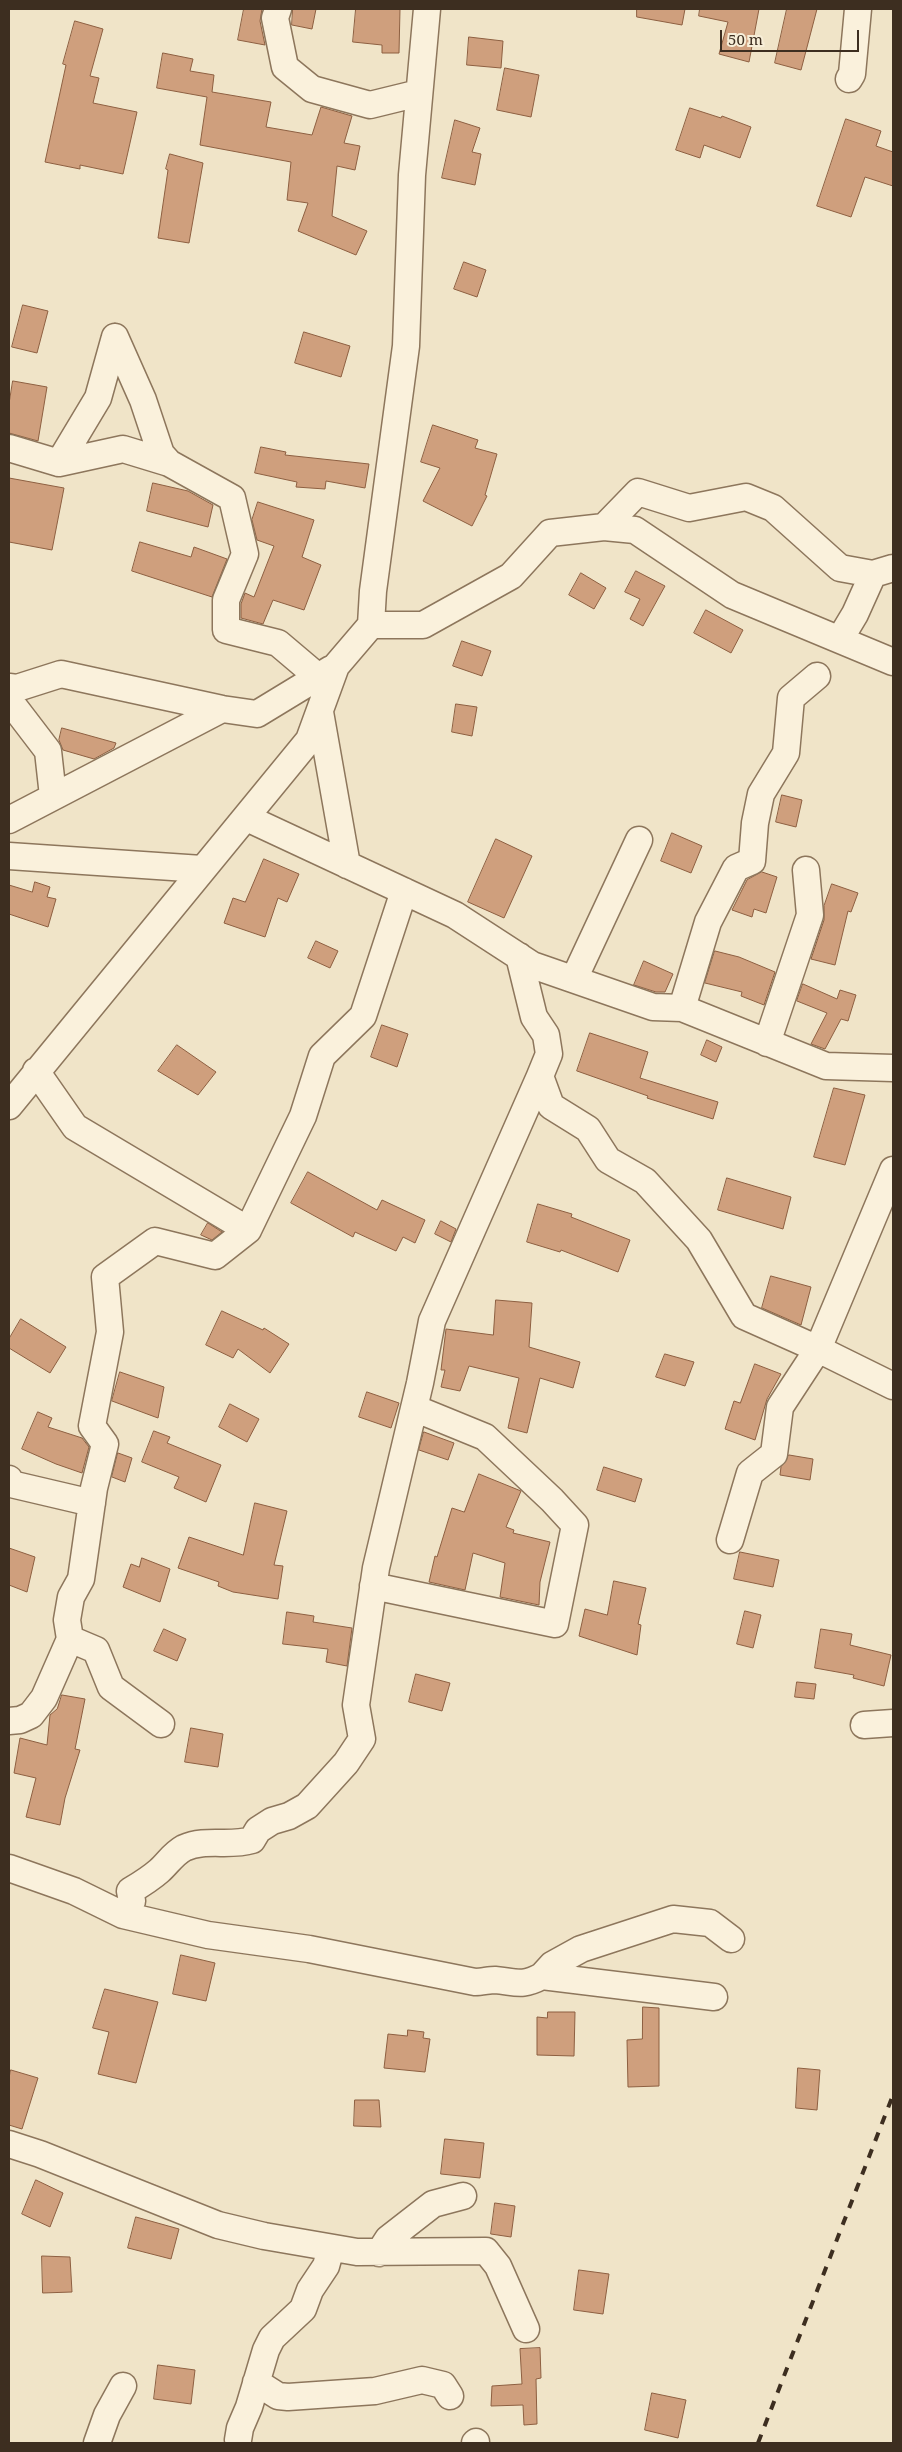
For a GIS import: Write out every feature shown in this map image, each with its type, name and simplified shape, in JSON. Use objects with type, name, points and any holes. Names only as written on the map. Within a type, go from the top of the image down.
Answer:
[{"type":"street","points":[[278,9],[275,18],[285,67],[312,89],[370,105],[419,93]]},
{"type":"street","points":[[9,687],[18,688],[61,674],[222,709],[257,714],[326,671],[371,625],[373,591],[406,346],[412,175],[427,9]]},
{"type":"street","points":[[849,79],[852,74],[858,9]]},
{"type":"street","points":[[59,463],[98,398],[115,337],[143,400],[161,454],[169,463]]},
{"type":"street","points":[[9,448],[59,463],[123,449],[169,463],[232,498],[245,554],[226,600],[226,630],[278,643],[326,671]]},
{"type":"street","points":[[604,527],[638,492],[689,508],[746,497],[772,508],[840,568],[883,571],[840,640]]},
{"type":"street","points":[[371,625],[423,626],[511,576],[550,533],[604,527],[635,530],[732,595],[893,662]]},
{"type":"street","points":[[9,1106],[36,1070],[202,869],[247,818],[309,740],[319,709],[326,671]]},
{"type":"street","points":[[682,1008],[708,922],[736,868],[752,861],[755,823],[762,794],[786,753],[790,698],[817,676]]},
{"type":"street","points":[[9,700],[48,751],[53,796]]},
{"type":"street","points":[[9,820],[222,709]]},
{"type":"street","points":[[319,709],[347,864]]},
{"type":"street","points":[[247,818],[455,915],[532,965],[653,1007],[682,1008],[826,1066],[893,1068]]},
{"type":"street","points":[[574,979],[639,840]]},
{"type":"street","points":[[9,856],[202,869]]},
{"type":"street","points":[[767,1043],[810,915],[806,870]]},
{"type":"street","points":[[9,1721],[20,1720],[31,1715],[44,1698],[70,1639],[67,1620],[71,1598],[81,1580],[92,1503],[105,1444],[92,1426],[110,1332],[105,1277],[155,1241],[215,1256],[248,1230],[303,1116],[322,1056],[363,1016],[404,891]]},
{"type":"street","points":[[124,1914],[132,1901],[130,1891],[159,1870],[171,1856],[185,1848],[206,1842],[231,1844],[252,1840],[258,1830],[290,1816],[307,1806],[346,1763],[362,1740],[356,1705],[373,1586],[432,1321],[549,1054],[546,1035],[534,1017],[519,956]]},
{"type":"street","points":[[36,1070],[75,1127],[248,1230]]},
{"type":"street","points":[[540,1076],[551,1106],[588,1129],[608,1160],[645,1181],[699,1240],[744,1316],[818,1348],[893,1386]]},
{"type":"street","points":[[730,1540],[750,1473],[774,1454],[780,1407],[818,1348],[893,1170]]},
{"type":"street","points":[[373,1586],[555,1624],[575,1526],[552,1500],[485,1437],[414,1408]]},
{"type":"street","points":[[9,1480],[11,1484],[92,1503]]},
{"type":"street","points":[[70,1639],[96,1650],[111,1687],[161,1724]]},
{"type":"street","points":[[864,1725],[893,1724]]},
{"type":"street","points":[[9,1868],[74,1891],[124,1914],[208,1935],[309,1949],[452,1979],[475,1982],[494,1980],[513,1984],[528,1984],[542,1976],[552,1965],[581,1949],[621,1934],[673,1919],[710,1923],[731,1939]]},
{"type":"street","points":[[542,1976],[714,1997]]},
{"type":"street","points":[[9,2144],[40,2154],[118,2187],[218,2225],[264,2236],[331,2248],[379,2253],[411,2250],[486,2251],[498,2266],[526,2329]]},
{"type":"street","points":[[379,2253],[388,2239],[433,2204],[463,2196]]},
{"type":"street","points":[[238,2440],[240,2428],[266,2350],[272,2338],[303,2309],[310,2290],[326,2266],[331,2248]]},
{"type":"street","points":[[256,2382],[278,2396],[288,2398],[375,2391],[422,2380],[443,2385],[450,2396]]},
{"type":"street","points":[[97,2443],[107,2415],[123,2386]]},
{"type":"building","points":[[244,9],[262,9],[260,21],[265,45],[238,40]]},
{"type":"building","points":[[293,9],[316,9],[312,29],[292,25]]},
{"type":"building","points":[[356,9],[400,9],[399,53],[382,53],[382,45],[353,42]]},
{"type":"building","points":[[637,9],[685,9],[682,25],[637,17]]},
{"type":"building","points":[[700,9],[759,9],[749,62],[719,54],[728,22],[699,16]]},
{"type":"building","points":[[787,9],[817,9],[801,70],[775,63]]},
{"type":"building","points":[[75,21],[103,29],[90,76],[99,78],[93,103],[137,112],[123,174],[80,165],[80,169],[45,162],[66,65],[63,64]]},
{"type":"building","points":[[469,37],[503,41],[501,68],[467,65]]},
{"type":"building","points":[[163,53],[193,59],[190,71],[214,75],[212,92],[271,102],[266,127],[312,135],[321,107],[352,116],[344,143],[360,146],[355,170],[337,166],[332,216],[367,231],[356,255],[298,231],[308,203],[287,200],[291,162],[200,145],[207,97],[157,88]]},
{"type":"building","points":[[505,68],[539,75],[531,117],[497,110]]},
{"type":"building","points":[[690,108],[721,118],[722,116],[751,127],[740,158],[704,145],[700,158],[676,150]]},
{"type":"building","points":[[846,119],[881,131],[876,146],[893,152],[893,186],[865,177],[851,217],[817,206]]},
{"type":"building","points":[[455,120],[480,128],[472,152],[481,154],[475,185],[442,178]]},
{"type":"building","points":[[170,154],[203,163],[189,243],[158,238],[168,170],[166,169]]},
{"type":"building","points":[[464,262],[486,270],[477,297],[454,289]]},
{"type":"building","points":[[23,305],[48,311],[37,353],[12,347]]},
{"type":"building","points":[[304,332],[350,346],[341,377],[295,363]]},
{"type":"building","points":[[13,381],[47,387],[38,441],[9,433],[9,404]]},
{"type":"building","points":[[433,425],[478,440],[475,448],[497,454],[485,495],[487,496],[472,526],[423,501],[440,468],[421,462]]},
{"type":"building","points":[[261,447],[286,452],[285,455],[369,464],[365,488],[326,481],[325,489],[296,487],[297,482],[255,473]]},
{"type":"building","points":[[9,478],[64,488],[52,550],[9,542]]},
{"type":"building","points":[[153,483],[188,491],[213,505],[208,527],[147,511]]},
{"type":"building","points":[[258,502],[314,520],[302,557],[321,565],[304,610],[273,600],[263,624],[241,618],[241,604],[245,593],[254,597],[274,546],[257,540],[252,520]]},
{"type":"building","points":[[140,542],[191,557],[194,547],[227,559],[212,597],[132,571]]},
{"type":"building","points":[[636,571],[665,586],[643,626],[630,619],[640,599],[625,592]]},
{"type":"building","points":[[581,573],[606,588],[594,609],[569,595]]},
{"type":"building","points":[[706,610],[743,630],[731,653],[694,633]]},
{"type":"building","points":[[462,641],[491,651],[482,676],[453,666]]},
{"type":"building","points":[[456,704],[477,707],[472,736],[452,732]]},
{"type":"building","points":[[62,728],[116,743],[114,748],[94,759],[63,750],[59,740]]},
{"type":"building","points":[[782,795],[802,800],[796,827],[776,822]]},
{"type":"building","points":[[672,833],[702,846],[691,873],[661,861]]},
{"type":"building","points":[[496,839],[532,856],[504,918],[468,902]]},
{"type":"building","points":[[264,859],[299,874],[287,902],[278,898],[265,937],[224,923],[233,898],[245,902]]},
{"type":"building","points":[[762,872],[777,877],[766,913],[754,909],[752,917],[732,910],[747,880]]},
{"type":"building","points":[[35,882],[50,887],[47,897],[56,899],[48,927],[9,914],[9,885],[32,892]]},
{"type":"building","points":[[832,884],[858,893],[851,912],[848,911],[835,965],[811,959],[824,920],[824,906]]},
{"type":"building","points":[[316,941],[338,951],[330,968],[308,958]]},
{"type":"building","points":[[715,951],[739,957],[775,972],[764,1005],[741,996],[742,992],[705,983]]},
{"type":"building","points":[[644,961],[673,974],[665,992],[656,992],[634,985]]},
{"type":"building","points":[[803,984],[837,999],[840,990],[856,995],[848,1021],[841,1019],[825,1049],[811,1044],[827,1013],[797,1001]]},
{"type":"building","points":[[382,1025],[408,1034],[397,1067],[371,1057]]},
{"type":"building","points":[[590,1033],[648,1052],[640,1078],[718,1102],[713,1119],[647,1098],[648,1096],[577,1071]]},
{"type":"building","points":[[707,1040],[722,1047],[716,1062],[701,1055]]},
{"type":"building","points":[[177,1045],[216,1072],[198,1095],[158,1071]]},
{"type":"building","points":[[834,1088],[865,1095],[845,1165],[814,1157]]},
{"type":"building","points":[[308,1172],[377,1210],[382,1200],[425,1220],[415,1243],[403,1237],[396,1251],[355,1232],[353,1237],[291,1203]]},
{"type":"building","points":[[727,1178],[791,1197],[783,1229],[718,1210]]},
{"type":"building","points":[[538,1204],[572,1214],[571,1217],[630,1240],[618,1272],[561,1250],[560,1252],[527,1242]]},
{"type":"building","points":[[441,1221],[456,1229],[451,1242],[435,1234]]},
{"type":"building","points":[[208,1223],[222,1232],[212,1240],[201,1235]]},
{"type":"building","points":[[771,1276],[811,1287],[801,1325],[762,1308]]},
{"type":"building","points":[[496,1300],[532,1303],[529,1347],[580,1362],[573,1388],[540,1378],[527,1433],[508,1428],[519,1378],[469,1366],[460,1391],[441,1387],[445,1370],[441,1370],[446,1329],[493,1335]]},
{"type":"building","points":[[222,1311],[263,1330],[264,1328],[289,1344],[270,1373],[238,1349],[233,1358],[206,1345]]},
{"type":"building","points":[[21,1319],[66,1347],[50,1373],[9,1348],[9,1339]]},
{"type":"building","points":[[665,1354],[694,1362],[685,1386],[656,1377]]},
{"type":"building","points":[[755,1364],[781,1374],[767,1399],[755,1440],[725,1429],[734,1401],[740,1403]]},
{"type":"building","points":[[120,1372],[164,1387],[158,1418],[112,1401]]},
{"type":"building","points":[[367,1392],[399,1403],[391,1428],[359,1417]]},
{"type":"building","points":[[230,1404],[259,1419],[247,1442],[219,1427]]},
{"type":"building","points":[[38,1412],[52,1418],[48,1427],[82,1438],[89,1447],[82,1473],[22,1449]]},
{"type":"building","points":[[154,1431],[170,1437],[167,1443],[221,1465],[206,1502],[174,1488],[179,1477],[142,1462]]},
{"type":"building","points":[[424,1432],[454,1443],[448,1460],[419,1450]]},
{"type":"building","points":[[118,1453],[132,1458],[125,1482],[112,1477]]},
{"type":"building","points":[[789,1455],[813,1459],[810,1480],[780,1475],[781,1467]]},
{"type":"building","points":[[604,1467],[642,1479],[635,1502],[597,1490]]},
{"type":"building","points":[[479,1474],[521,1491],[506,1527],[514,1530],[513,1533],[550,1542],[540,1582],[539,1605],[500,1597],[505,1563],[473,1553],[465,1590],[429,1582],[435,1556],[437,1557],[452,1508],[464,1512]]},
{"type":"building","points":[[255,1503],[287,1511],[274,1565],[283,1566],[278,1599],[233,1592],[218,1586],[219,1582],[178,1568],[189,1537],[243,1555]]},
{"type":"building","points":[[9,1548],[35,1557],[27,1592],[9,1585]]},
{"type":"building","points":[[740,1552],[779,1560],[773,1587],[734,1579]]},
{"type":"building","points":[[142,1558],[170,1569],[160,1602],[123,1587],[131,1564],[139,1567]]},
{"type":"building","points":[[614,1581],[646,1588],[638,1624],[641,1625],[637,1655],[579,1636],[585,1609],[607,1615]]},
{"type":"building","points":[[745,1611],[761,1615],[753,1648],[737,1644]]},
{"type":"building","points":[[287,1612],[314,1616],[313,1622],[352,1628],[347,1666],[326,1662],[328,1649],[283,1644]]},
{"type":"building","points":[[164,1629],[186,1639],[177,1661],[154,1651]]},
{"type":"building","points":[[821,1629],[852,1634],[850,1645],[891,1655],[884,1686],[853,1678],[854,1675],[815,1668]]},
{"type":"building","points":[[416,1674],[450,1683],[442,1711],[409,1702]]},
{"type":"building","points":[[797,1682],[816,1684],[814,1699],[795,1697]]},
{"type":"building","points":[[62,1695],[85,1699],[75,1749],[80,1750],[65,1798],[60,1825],[26,1817],[36,1778],[14,1773],[20,1738],[47,1745],[50,1715],[57,1709]]},
{"type":"building","points":[[191,1728],[223,1734],[218,1767],[185,1762]]},
{"type":"building","points":[[181,1955],[215,1963],[206,2001],[173,1994]]},
{"type":"building","points":[[105,1989],[158,2002],[136,2083],[98,2074],[109,2032],[93,2028]]},
{"type":"building","points":[[643,2007],[659,2008],[659,2086],[628,2087],[627,2040],[642,2039]]},
{"type":"building","points":[[548,2012],[575,2012],[574,2056],[537,2055],[537,2017],[547,2018]]},
{"type":"building","points":[[408,2030],[424,2032],[423,2038],[430,2039],[425,2072],[384,2068],[388,2034],[407,2036]]},
{"type":"building","points":[[798,2068],[820,2070],[817,2110],[796,2108]]},
{"type":"building","points":[[11,2070],[38,2078],[22,2129],[9,2125],[9,2078]]},
{"type":"building","points":[[355,2100],[379,2100],[381,2127],[354,2126]]},
{"type":"building","points":[[445,2139],[484,2143],[480,2178],[441,2174]]},
{"type":"building","points":[[36,2180],[63,2193],[50,2227],[22,2214]]},
{"type":"building","points":[[495,2203],[515,2206],[511,2237],[491,2234]]},
{"type":"building","points":[[136,2217],[179,2229],[171,2259],[128,2248]]},
{"type":"building","points":[[42,2256],[70,2257],[72,2292],[43,2293]]},
{"type":"building","points":[[579,2270],[609,2274],[603,2314],[574,2310]]},
{"type":"building","points":[[540,2348],[541,2378],[536,2379],[537,2424],[524,2425],[523,2405],[491,2406],[492,2386],[522,2384],[520,2349]]},
{"type":"building","points":[[158,2365],[195,2370],[191,2404],[154,2399]]},
{"type":"building","points":[[652,2393],[686,2400],[678,2438],[645,2430]]},
{"type":"railway","points":[[758,2443],[893,2095]]}]
